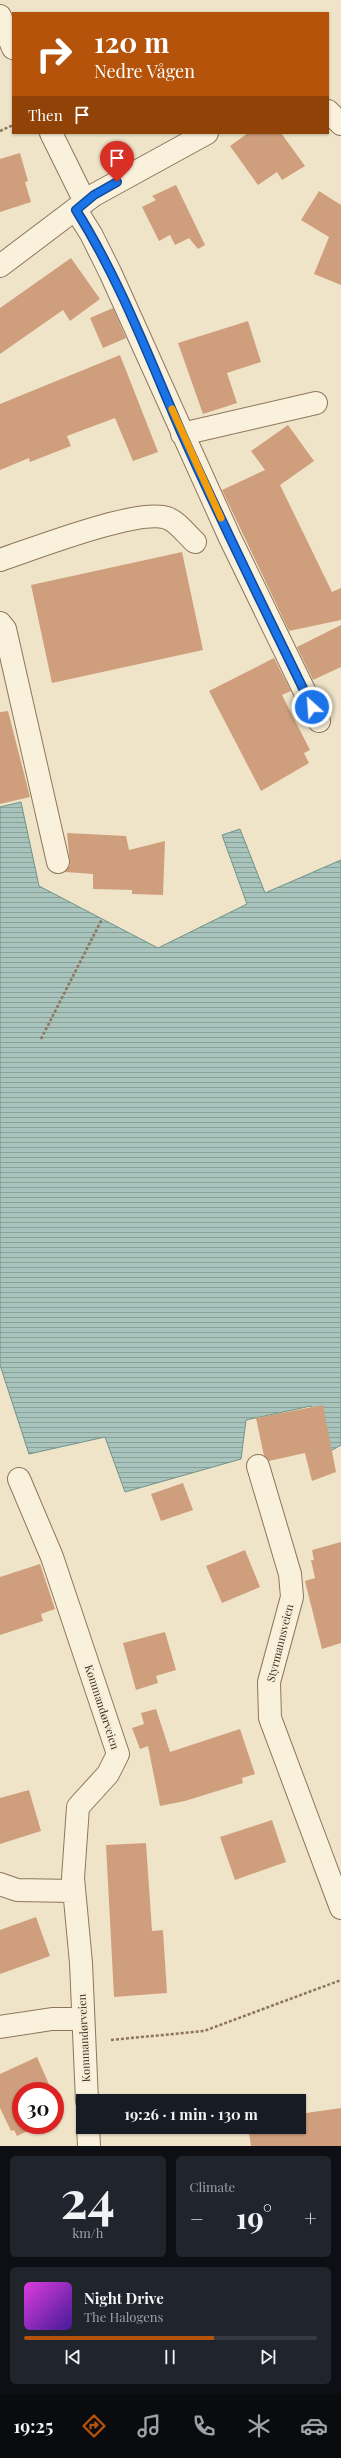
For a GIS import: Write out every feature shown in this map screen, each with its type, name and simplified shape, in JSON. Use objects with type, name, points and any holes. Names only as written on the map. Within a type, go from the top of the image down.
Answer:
[{"type":"street","points":[[0,16],[12,46]]},
{"type":"street","points":[[329,112],[341,124]]},
{"type":"street","points":[[51,134],[91,234],[135,324],[182,434],[319,721]]},
{"type":"street","points":[[0,266],[94,195],[205,134]]},
{"type":"street","points":[[182,434],[316,403]]},
{"type":"street","points":[[0,560],[108,524],[157,516],[169,518],[194,542]]},
{"type":"street","points":[[0,623],[5,629],[58,862]]},
{"type":"street","name":"Styrmannsveien","points":[[258,1466],[290,1574],[292,1597],[269,1682],[270,1718],[341,1908]]},
{"type":"street","name":"Kommandørveien","points":[[19,1479],[52,1557],[118,1754],[108,1774],[78,1807],[74,1891],[81,1963],[82,2019],[85,2042],[87,2094]]},
{"type":"street","points":[[0,1884],[17,1890],[74,1891]]},
{"type":"street","points":[[0,2027],[16,2023],[52,2019],[82,2019]]},
{"type":"street","points":[[88,2134],[89,2146]]},
{"type":"path","points":[[0,131],[12,125]]},
{"type":"path","points":[[41,1039],[102,919]]},
{"type":"path","points":[[85,2042],[204,2031],[341,1980]]},
{"type":"water","points":[[21,802],[39,886],[158,948],[247,904],[222,835],[240,829],[265,893],[341,860],[341,1445],[329,1452],[311,1406],[246,1420],[241,1459],[125,1492],[105,1437],[29,1454],[0,1365],[0,807]]},
{"type":"building","points":[[247,134],[282,134],[305,166],[282,180],[277,172],[258,185],[230,146]]},
{"type":"building","points":[[20,153],[28,181],[25,182],[31,202],[0,212],[0,159]]},
{"type":"building","points":[[176,185],[205,245],[198,249],[189,238],[175,245],[170,235],[159,241],[142,207],[156,200],[152,196]]},
{"type":"building","points":[[319,191],[341,205],[341,285],[314,274],[329,237],[301,220]]},
{"type":"building","points":[[71,258],[100,299],[70,321],[63,310],[0,354],[0,308]]},
{"type":"building","points":[[113,308],[126,338],[103,348],[90,318]]},
{"type":"building","points":[[248,321],[261,362],[227,373],[237,403],[203,414],[178,343]]},
{"type":"building","points":[[120,355],[158,452],[133,461],[115,418],[67,436],[71,446],[30,462],[29,458],[0,470],[0,404]]},
{"type":"building","points":[[288,425],[314,461],[280,485],[332,592],[341,588],[341,620],[289,631],[222,490],[265,470],[251,451]]},
{"type":"building","points":[[182,552],[203,650],[52,683],[31,585]]},
{"type":"building","points":[[341,625],[341,667],[313,680],[297,647]]},
{"type":"building","points":[[274,658],[291,691],[282,695],[310,750],[304,753],[309,763],[261,791],[209,691]]},
{"type":"building","points":[[8,711],[30,797],[0,804],[0,712]]},
{"type":"building","points":[[67,833],[126,836],[129,850],[165,841],[163,895],[132,894],[132,890],[93,889],[93,874],[65,872],[70,865]]},
{"type":"building","points":[[323,1405],[336,1472],[312,1481],[305,1453],[269,1461],[264,1456],[256,1418]]},
{"type":"building","points":[[183,1483],[193,1510],[161,1521],[151,1494]]},
{"type":"building","points":[[341,1542],[341,1643],[322,1649],[305,1581],[315,1578],[311,1560],[314,1560],[312,1550]]},
{"type":"building","points":[[245,1550],[260,1587],[222,1603],[206,1566]]},
{"type":"building","points":[[40,1564],[55,1609],[41,1614],[43,1621],[0,1635],[0,1577]]},
{"type":"building","points":[[165,1632],[176,1670],[156,1676],[158,1683],[136,1690],[123,1643]]},
{"type":"building","points":[[156,1709],[170,1752],[240,1729],[255,1774],[242,1778],[243,1783],[185,1801],[160,1806],[148,1746],[140,1749],[132,1728],[144,1724],[141,1713]]},
{"type":"building","points":[[29,1790],[41,1831],[0,1844],[0,1798]]},
{"type":"building","points":[[272,1820],[286,1862],[235,1880],[220,1837]]},
{"type":"building","points":[[146,1843],[152,1931],[163,1930],[167,1993],[114,1997],[106,1845]]},
{"type":"building","points":[[36,1917],[50,1956],[0,1974],[0,1930]]},
{"type":"building","points":[[37,2057],[48,2082],[12,2082],[11,2131],[0,2108],[0,2074]]},
{"type":"building","points":[[341,2108],[341,2146],[251,2146],[249,2134],[306,2134],[306,2113]]},
{"type":"slow traffic","points":[[172,409],[221,518]]},
{"type":"route","points":[[117,182],[94,195],[76,210],[91,234],[144,344],[182,434],[230,538],[312,707]]}]
